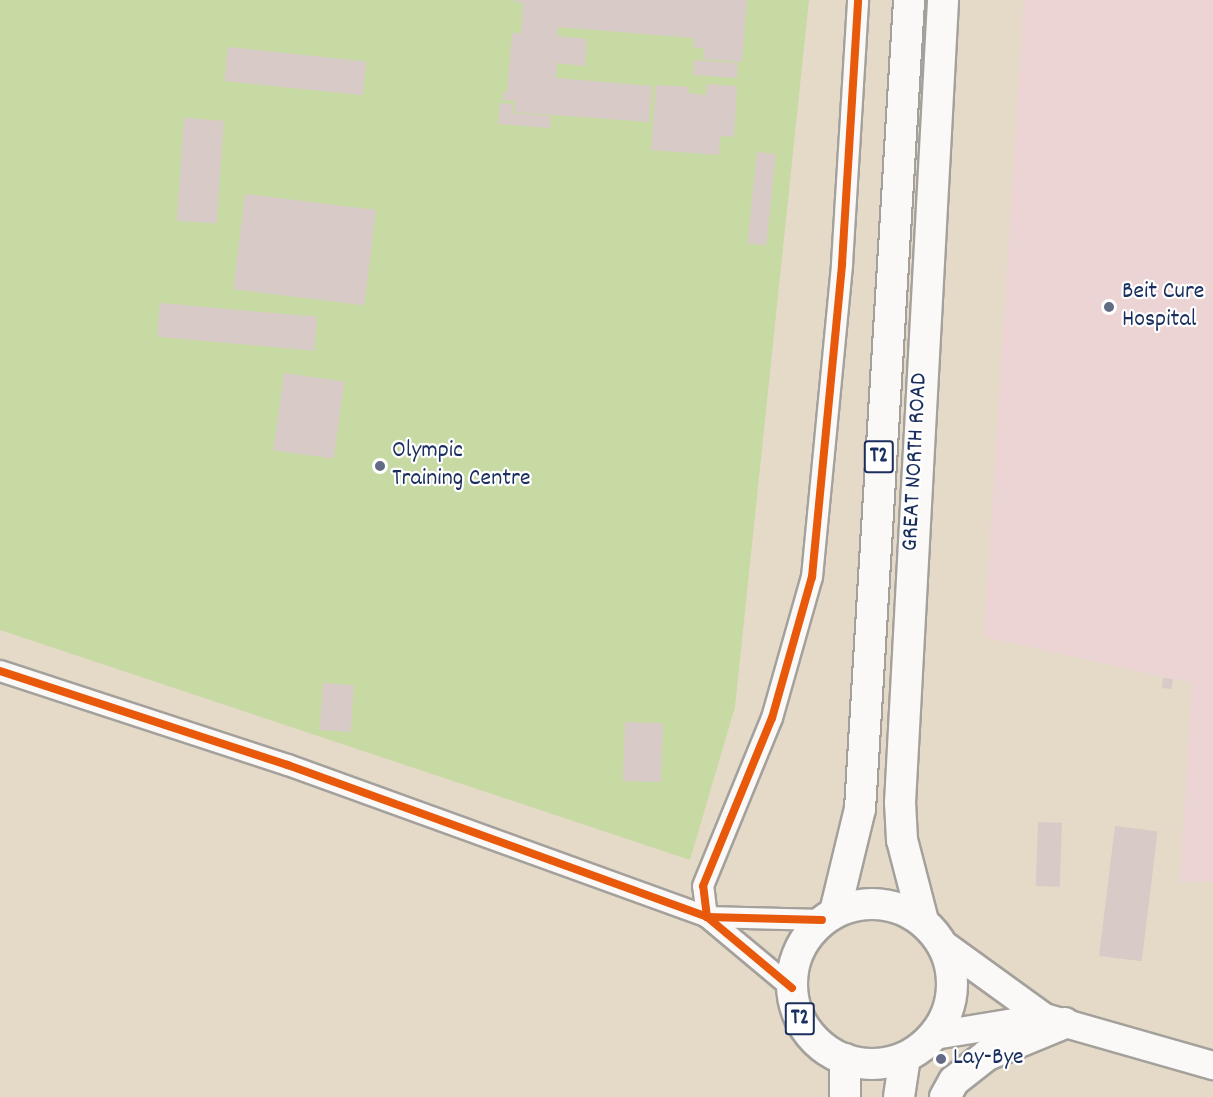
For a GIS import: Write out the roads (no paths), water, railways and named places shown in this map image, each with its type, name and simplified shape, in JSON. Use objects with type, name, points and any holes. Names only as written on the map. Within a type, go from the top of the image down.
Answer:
[{"type":"main road","name":"GREAT NORTH ROAD","points":[[829,916],[860,809],[909,0]]},
{"type":"main road","name":"GREAT NORTH ROAD","points":[[923,921],[902,840],[900,803],[944,0]]},
{"type":"main road","name":"T2","points":[[881,904],[910,912],[923,921],[943,944],[952,971],[953,990],[950,1008],[934,1035],[905,1057],[875,1064],[845,1059],[807,1032],[792,988],[802,944],[829,916],[881,904]]},
{"type":"main road","points":[[943,944],[1055,1020],[1213,1065]]},
{"type":"main road","points":[[934,1035],[1055,1020]]},
{"type":"main road","points":[[945,1097],[954,1081],[987,1055],[1055,1020]]},
{"type":"main road","points":[[899,1097],[905,1057]]},
{"type":"main road","name":"T2","points":[[845,1059],[845,1097]]},
{"type":"street","points":[[707,917],[703,886],[772,718],[812,577],[842,264],[858,0]]},
{"type":"street","points":[[0,671],[288,765],[707,917],[792,988]]},
{"type":"street","points":[[707,917],[829,916]]},
{"type":"place","name":"Beit Cure Hospital","points":[[1109,307]]},
{"type":"place","name":"Olympic Training Centre","points":[[380,466]]},
{"type":"place","name":"Lay-Bye","points":[[941,1059]]}]
